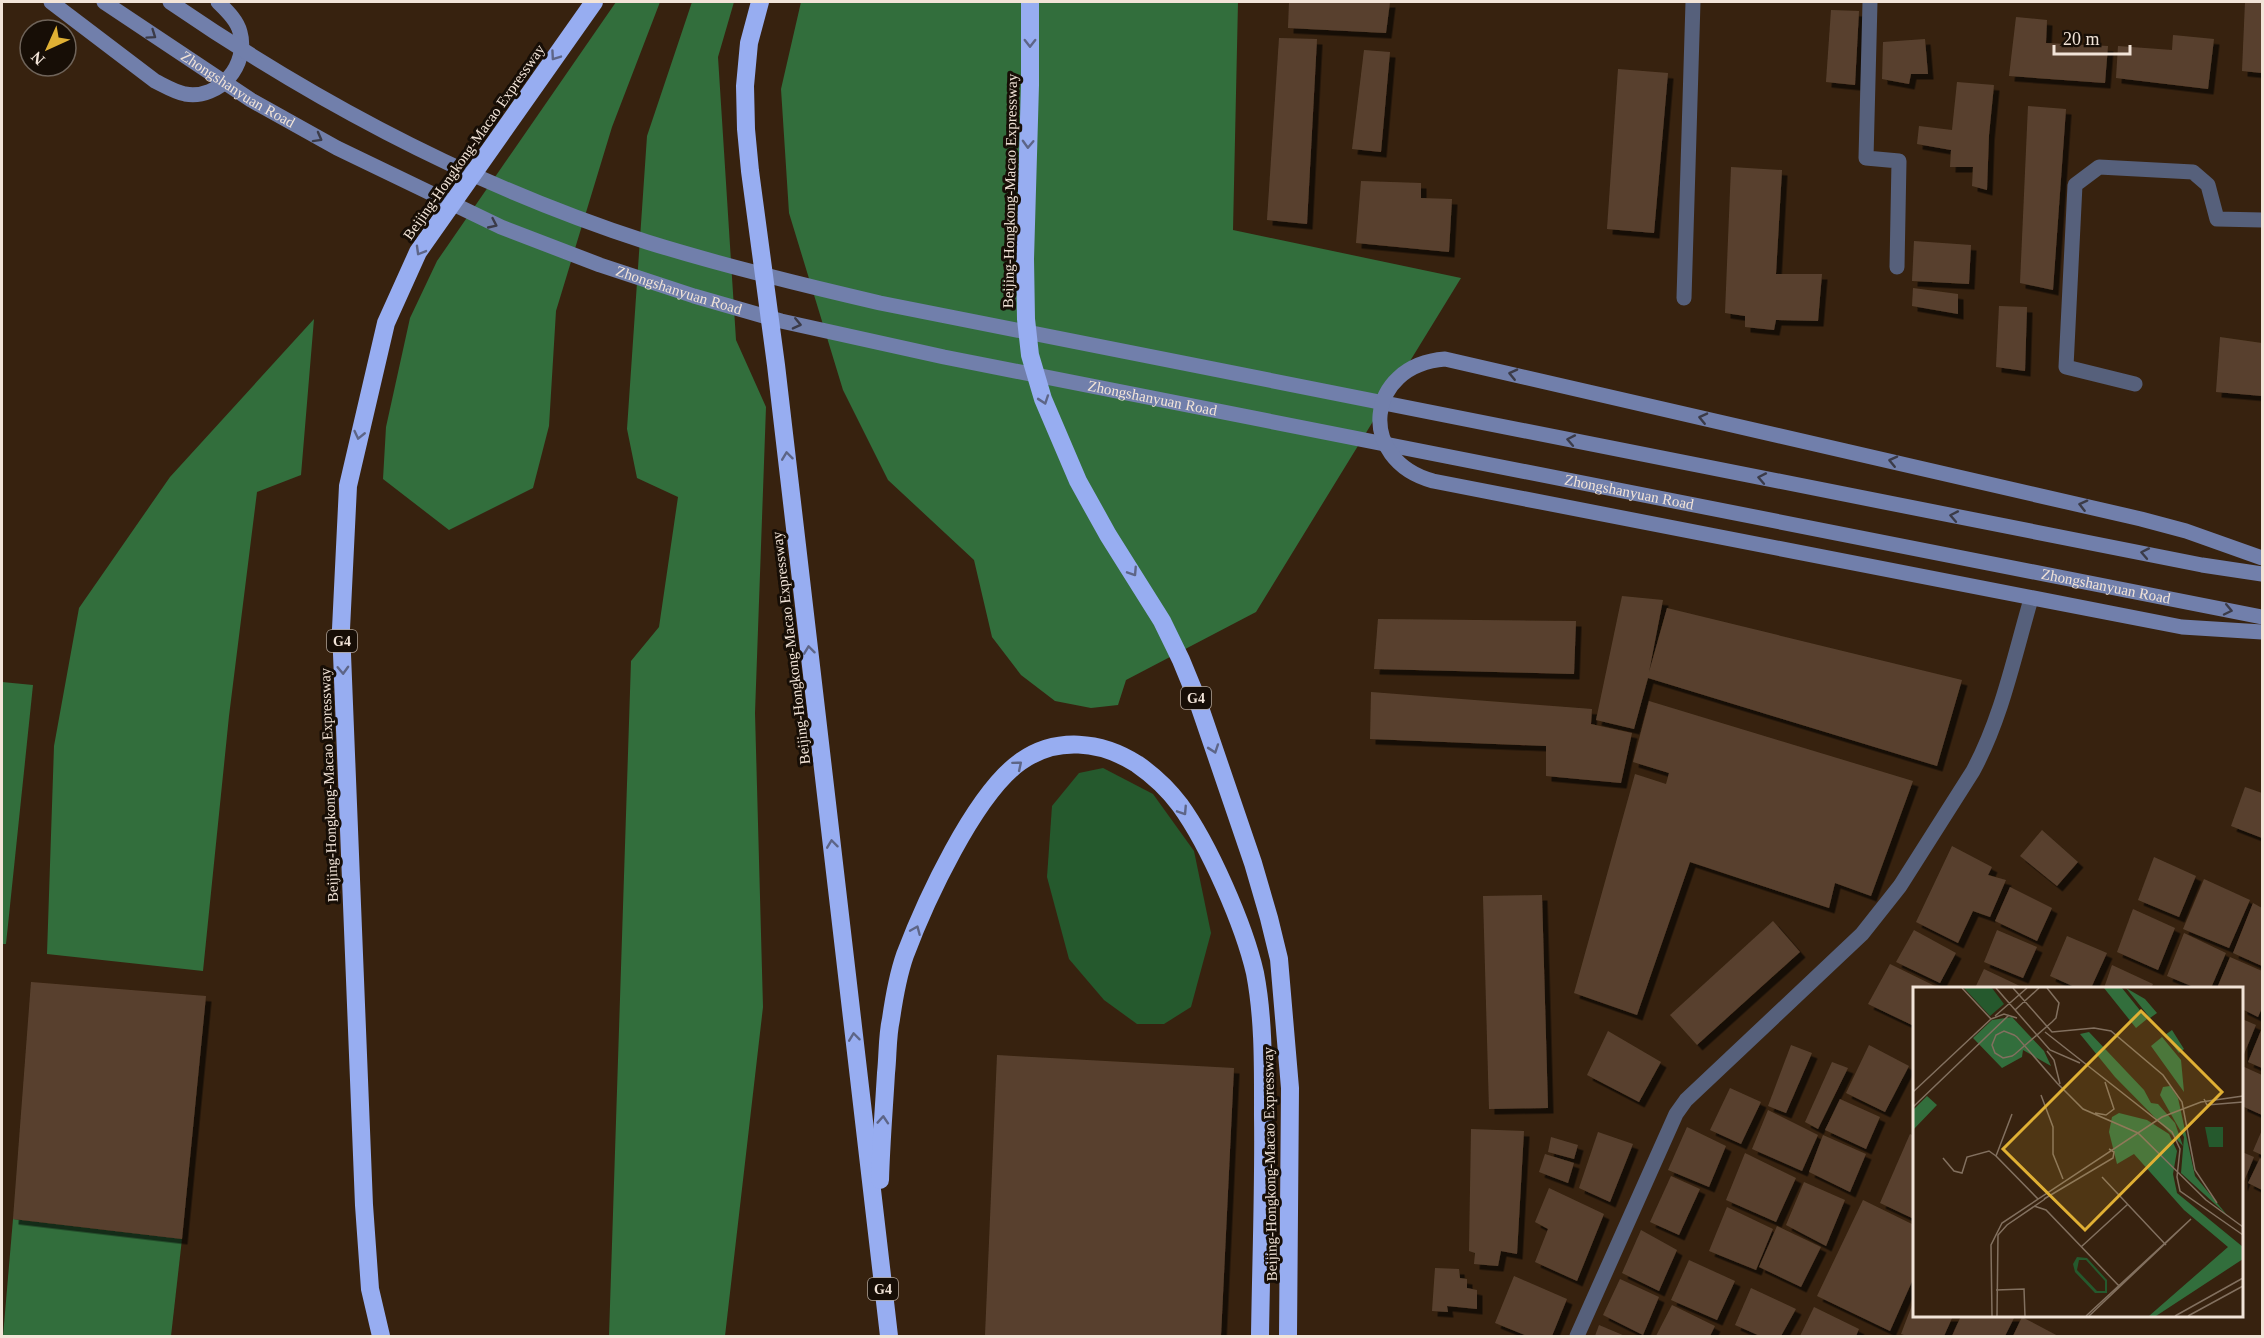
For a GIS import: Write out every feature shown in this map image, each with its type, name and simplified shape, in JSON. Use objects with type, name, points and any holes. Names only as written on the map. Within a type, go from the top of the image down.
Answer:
[{"type":"highway","name":"Beijing-Hongkong-Macao Expressway","points":[[760,2],[749,43],[746,86],[746,129],[750,171],[776,365],[889,1336]]},
{"type":"highway","name":"Beijing-Hongkong-Macao Expressway","points":[[1030,2],[1025,259],[1026,319],[1030,356],[1043,399],[1078,481],[1108,535],[1162,621],[1185,670],[1253,862],[1279,959],[1290,1088],[1288,1336]]},
{"type":"highway","name":"Beijing-Hongkong-Macao Expressway","points":[[381,1336],[370,1289],[364,1205],[341,629],[348,486],[386,323],[418,252],[591,5]]},
{"type":"highway","points":[[878,1242],[881,1137],[890,1022],[904,957],[936,884],[987,797],[1017,764],[1034,753],[1055,746],[1079,743],[1100,748],[1124,756],[1145,770],[1164,786],[1181,806],[1219,876],[1240,927],[1254,972],[1261,1017],[1263,1072],[1260,1336]]},
{"type":"highway","points":[[885,1301],[896,1336]]},
{"type":"highway","points":[[1282,1336],[1289,1314]]},
{"type":"main road","points":[[51,2],[155,81],[185,94],[210,92],[222,85],[233,72],[241,56],[240,30],[218,2]]},
{"type":"main road","name":"Zhongshanyuan Road","points":[[104,2],[251,100],[337,148],[420,190],[512,232],[600,265],[781,321],[944,357],[2193,602],[2262,618]]},
{"type":"main road","points":[[170,2],[228,42],[303,88],[393,137],[496,185],[580,218],[646,242],[725,266],[880,303],[2202,565],[2262,574]]},
{"type":"main road","points":[[2262,557],[2186,531],[2130,516],[1445,359],[1429,360],[1401,373],[1383,399],[1380,414],[1380,430],[1393,459],[1404,470],[1418,477],[2182,627],[2262,632]]},
{"type":"street","points":[[1684,298],[1693,2]]},
{"type":"street","points":[[1870,2],[1866,158],[1899,161],[1897,267]]},
{"type":"street","points":[[2135,384],[2066,368],[2075,185],[2099,167],[2193,172],[2208,185],[2217,219],[2262,220]]},
{"type":"street","points":[[1577,1336],[1676,1114],[1686,1100],[1862,933],[1900,886],[1973,771],[1984,751],[2000,708],[2031,599]]},
{"type":"green space","points":[[616,2],[660,2],[612,127],[556,311],[549,426],[533,488],[449,530],[383,479],[386,427],[410,318],[437,261]]},
{"type":"green space","points":[[692,2],[734,2],[718,57],[736,340],[766,407],[755,713],[763,1007],[725,1336],[609,1336],[631,661],[659,627],[678,497],[637,478],[627,429],[647,136]]},
{"type":"green space","points":[[801,2],[1238,2],[1233,230],[1461,278],[1256,612],[1126,680],[1118,705],[1091,708],[1055,701],[1021,675],[992,637],[974,560],[888,480],[843,390],[789,213],[781,89]]},
{"type":"green space","points":[[314,319],[301,475],[257,492],[229,716],[203,971],[47,954],[54,746],[79,608],[170,477]]},
{"type":"green space","points":[[2,682],[33,685],[6,944],[2,944]]},
{"type":"green space","points":[[1103,768],[1153,794],[1194,851],[1211,933],[1191,1007],[1164,1024],[1137,1024],[1104,1000],[1069,959],[1047,877],[1052,806],[1079,773]]},
{"type":"green space","points":[[13,1219],[182,1239],[171,1336],[3,1336]]},
{"type":"building","points":[[1289,2],[1390,2],[1386,33],[1288,28]]},
{"type":"building","points":[[2245,2],[2262,2],[2262,73],[2242,71]]},
{"type":"building","points":[[1831,10],[1859,11],[1855,85],[1826,82]]},
{"type":"building","points":[[2016,17],[2047,20],[2046,43],[2108,46],[2105,83],[2009,76]]},
{"type":"building","points":[[2173,35],[2214,39],[2208,89],[2116,78],[2118,46],[2172,50]]},
{"type":"building","points":[[1279,38],[1317,39],[1307,224],[1267,220]]},
{"type":"building","points":[[1925,39],[1928,74],[1911,74],[1909,84],[1882,79],[1883,42]]},
{"type":"building","points":[[1364,50],[1390,52],[1381,152],[1352,149]]},
{"type":"building","points":[[1618,69],[1668,73],[1654,233],[1607,229]]},
{"type":"building","points":[[1957,82],[1994,85],[1987,190],[1972,186],[1973,167],[1950,167],[1951,150],[1917,144],[1919,126],[1952,130]]},
{"type":"building","points":[[2028,106],[2066,109],[2053,290],[2020,283]]},
{"type":"building","points":[[1731,167],[1782,170],[1776,274],[1822,274],[1818,321],[1776,320],[1774,330],[1745,327],[1745,316],[1725,313]]},
{"type":"building","points":[[1361,181],[1421,183],[1421,198],[1452,199],[1449,252],[1356,243]]},
{"type":"building","points":[[1914,241],[1971,245],[1969,284],[1912,281]]},
{"type":"building","points":[[1913,288],[1958,294],[1958,314],[1912,306]]},
{"type":"building","points":[[1999,306],[2027,307],[2025,371],[1996,367]]},
{"type":"building","points":[[2220,337],[2262,343],[2262,396],[2216,392]]},
{"type":"building","points":[[1622,596],[1663,600],[1649,672],[1667,608],[1962,680],[1937,766],[1648,678],[1634,729],[1596,720]]},
{"type":"building","points":[[1378,619],[1576,621],[1574,674],[1374,669]]},
{"type":"building","points":[[1371,692],[1592,709],[1591,724],[1632,733],[1621,783],[1546,776],[1546,746],[1370,739]]},
{"type":"building","points":[[1649,701],[1913,781],[1871,896],[1835,883],[1829,908],[1690,862],[1637,1015],[1574,993],[1635,774],[1666,784],[1669,773],[1633,762]]},
{"type":"building","points":[[2245,787],[2262,793],[2262,838],[2231,826]]},
{"type":"building","points":[[2042,830],[2078,862],[2057,886],[2020,856]]},
{"type":"building","points":[[1952,846],[1992,867],[1988,875],[2006,880],[1990,917],[1973,911],[1958,943],[1916,922]]},
{"type":"building","points":[[2154,857],[2196,876],[2179,917],[2138,900]]},
{"type":"building","points":[[2204,879],[2250,900],[2229,948],[2183,929]]},
{"type":"building","points":[[2010,887],[2052,908],[2037,941],[1995,921]]},
{"type":"building","points":[[1542,895],[1548,1108],[1489,1109],[1483,896]]},
{"type":"building","points":[[2253,903],[2262,908],[2262,966],[2233,953]]},
{"type":"building","points":[[2133,909],[2175,928],[2158,970],[2117,952]]},
{"type":"building","points":[[1773,921],[1800,952],[1697,1045],[1670,1015]]},
{"type":"building","points":[[1914,930],[1956,953],[1940,983],[1896,962]]},
{"type":"building","points":[[1997,930],[2037,947],[2023,978],[1984,962]]},
{"type":"building","points":[[2184,933],[2226,953],[2211,987],[2194,987],[2167,976]]},
{"type":"building","points":[[2067,936],[2107,953],[2091,987],[2075,987],[2050,976]]},
{"type":"building","points":[[2230,957],[2262,971],[2262,1008],[2258,1017],[2243,1010],[2243,987],[2217,987]]},
{"type":"building","points":[[1890,964],[1937,987],[1913,987],[1913,1026],[1868,1004]]},
{"type":"building","points":[[2112,965],[2153,984],[2152,987],[2104,987]]},
{"type":"building","points":[[1984,969],[2022,987],[1975,987]]},
{"type":"building","points":[[31,982],[206,996],[182,1239],[13,1219]]},
{"type":"building","points":[[2243,1019],[2256,1025],[2243,1057]]},
{"type":"building","points":[[2262,1028],[2262,1068],[2248,1062]]},
{"type":"building","points":[[1608,1031],[1661,1062],[1639,1102],[1587,1075]]},
{"type":"building","points":[[1791,1045],[1812,1053],[1786,1113],[1768,1106]]},
{"type":"building","points":[[1869,1045],[1909,1066],[1885,1112],[1846,1093]]},
{"type":"building","points":[[997,1055],[1234,1068],[1221,1336],[985,1336]]},
{"type":"building","points":[[1832,1062],[1848,1068],[1818,1129],[1805,1122]]},
{"type":"building","points":[[2243,1066],[2262,1075],[2262,1115],[2243,1106]]},
{"type":"building","points":[[1730,1088],[1761,1102],[1741,1144],[1710,1130]]},
{"type":"building","points":[[1840,1099],[1880,1117],[1866,1149],[1825,1130]]},
{"type":"building","points":[[1768,1110],[1818,1135],[1802,1171],[1752,1149]]},
{"type":"building","points":[[1687,1127],[1726,1146],[1709,1187],[1668,1170]]},
{"type":"building","points":[[1471,1129],[1524,1131],[1517,1254],[1501,1251],[1498,1266],[1474,1264],[1475,1253],[1469,1251]]},
{"type":"building","points":[[2262,1130],[2262,1155],[2253,1151]]},
{"type":"building","points":[[1598,1132],[1633,1144],[1610,1202],[1579,1188]]},
{"type":"building","points":[[1910,1134],[1913,1136],[1913,1219],[1880,1203]]},
{"type":"building","points":[[1823,1135],[1866,1154],[1850,1192],[1809,1172]]},
{"type":"building","points":[[1551,1137],[1578,1145],[1574,1159],[1548,1152]]},
{"type":"building","points":[[2243,1152],[2254,1157],[2243,1184]]},
{"type":"building","points":[[1745,1153],[1796,1178],[1776,1222],[1726,1200]]},
{"type":"building","points":[[1545,1154],[1574,1163],[1568,1183],[1539,1172]]},
{"type":"building","points":[[2260,1158],[2262,1160],[2262,1190],[2248,1183]]},
{"type":"building","points":[[1671,1176],[1700,1189],[1679,1235],[1650,1222]]},
{"type":"building","points":[[1804,1182],[1845,1200],[1826,1246],[1786,1225]]},
{"type":"building","points":[[1549,1188],[1604,1214],[1577,1281],[1535,1262],[1548,1229],[1535,1222]]},
{"type":"building","points":[[1863,1200],[1913,1225],[1913,1279],[1890,1331],[1817,1296]]},
{"type":"building","points":[[1727,1207],[1773,1229],[1756,1270],[1709,1251]]},
{"type":"building","points":[[1777,1226],[1821,1247],[1801,1287],[1759,1267]]},
{"type":"building","points":[[1641,1230],[1677,1250],[1659,1291],[1622,1273]]},
{"type":"building","points":[[1689,1260],[1735,1281],[1717,1320],[1671,1300]]},
{"type":"building","points":[[1435,1268],[1459,1269],[1460,1278],[1467,1279],[1467,1288],[1477,1290],[1477,1309],[1447,1306],[1448,1312],[1432,1311]]},
{"type":"building","points":[[1514,1276],[1567,1299],[1552,1336],[1527,1336],[1495,1323]]},
{"type":"building","points":[[1620,1279],[1659,1297],[1643,1335],[1603,1315]]},
{"type":"building","points":[[1751,1288],[1796,1309],[1781,1336],[1760,1336],[1735,1325]]},
{"type":"building","points":[[1913,1303],[1913,1317],[1953,1317],[1944,1336],[1901,1334]]},
{"type":"building","points":[[1672,1305],[1715,1326],[1710,1336],[1656,1336]]},
{"type":"building","points":[[1814,1307],[1859,1329],[1856,1336],[1800,1336]]},
{"type":"building","points":[[1961,1317],[2014,1317],[2005,1336],[1952,1336]]},
{"type":"building","points":[[2022,1317],[2058,1336],[2013,1336]]},
{"type":"building","points":[[1599,1325],[1625,1336],[1595,1336]]}]
